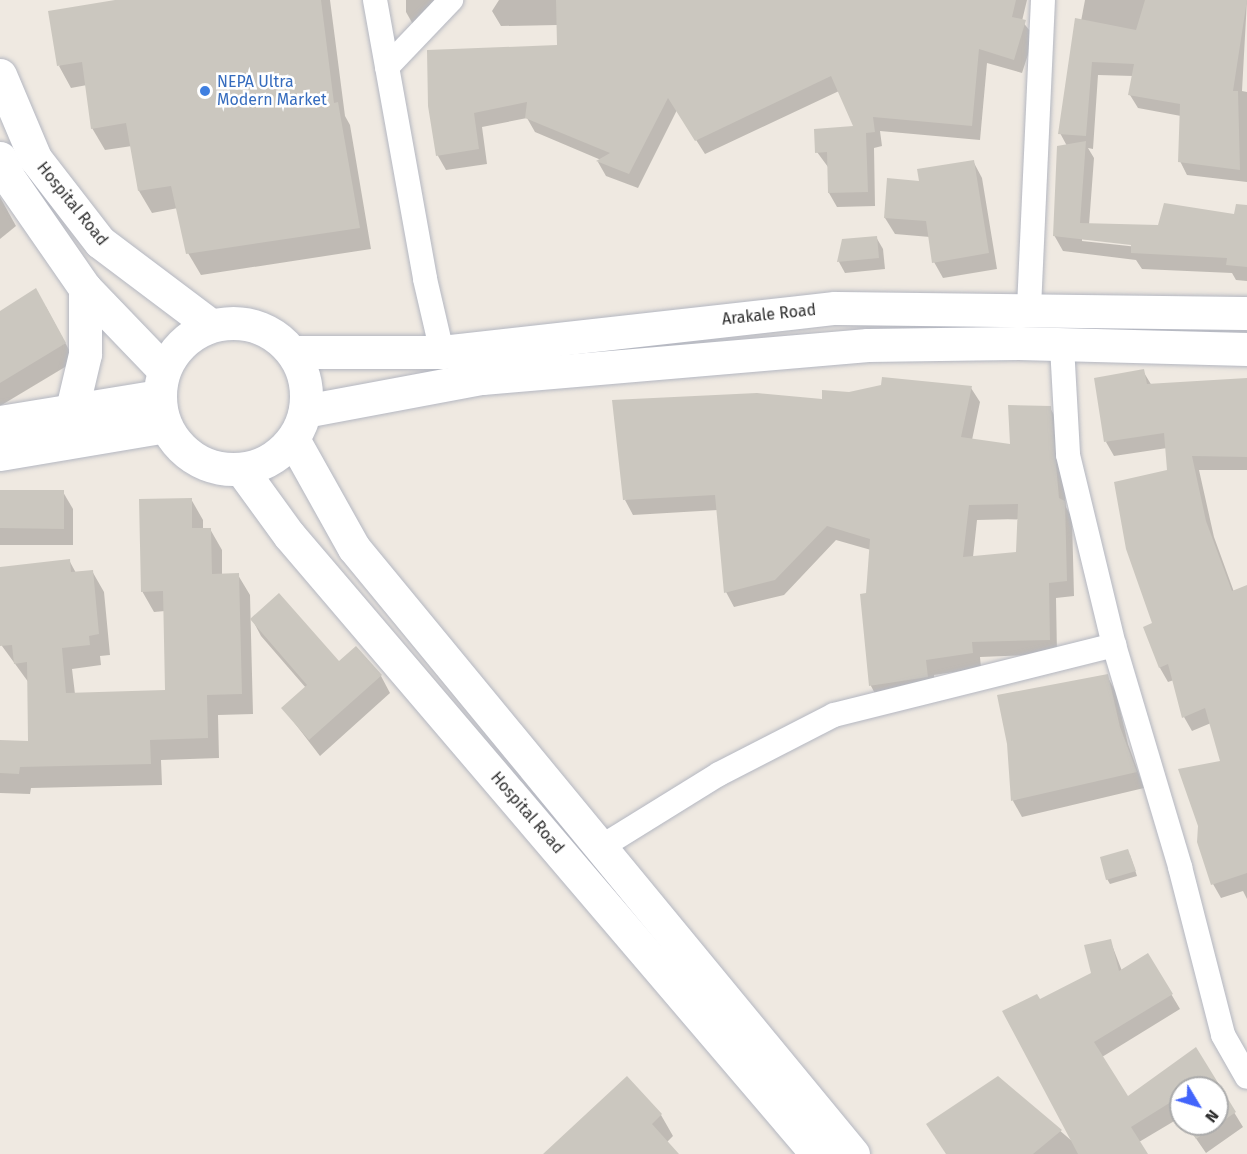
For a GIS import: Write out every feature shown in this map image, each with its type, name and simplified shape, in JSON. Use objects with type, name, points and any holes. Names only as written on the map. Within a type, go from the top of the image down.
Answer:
[{"type":"main road","name":"Hospital Road","points":[[0,75],[35,158],[100,242],[210,325]]},
{"type":"main road","name":"Hospital Road","points":[[0,158],[8,177],[162,397]]},
{"type":"main road","points":[[72,409],[85,354],[85,288]]},
{"type":"main road","name":"Arakale Road","points":[[293,351],[442,352],[835,308],[1029,308],[1247,313]]},
{"type":"main road","points":[[241,321],[270,331],[293,351],[306,380],[299,425],[270,460],[241,470],[210,466],[183,451],[162,397],[183,341],[210,325],[241,321]]},
{"type":"main road","points":[[299,425],[482,378],[868,345],[1247,349]]},
{"type":"main road","points":[[0,422],[72,409],[162,397]]},
{"type":"main road","points":[[0,454],[162,397]]},
{"type":"main road","name":"Hospital Road","points":[[299,425],[354,548],[598,849],[853,1154]]},
{"type":"main road","name":"Hospital Road","points":[[241,470],[289,535],[817,1154]]},
{"type":"street","points":[[375,0],[442,352]]},
{"type":"street","points":[[387,67],[452,0]]},
{"type":"street","points":[[1029,308],[1043,0]]},
{"type":"street","points":[[1062,346],[1068,455],[1114,645],[1180,867],[1223,1035],[1247,1077]]},
{"type":"street","points":[[598,849],[719,774],[834,715],[1114,645]]},
{"type":"building","points":[[115,0],[321,0],[334,103],[338,102],[360,228],[186,254],[171,186],[138,191],[126,123],[91,129],[82,62],[57,66],[48,11]]},
{"type":"building","points":[[556,0],[1016,0],[1012,17],[1026,20],[1014,60],[979,49],[972,126],[873,117],[875,132],[866,133],[868,192],[828,193],[827,152],[815,153],[814,129],[853,126],[831,76],[695,141],[668,98],[629,174],[596,161],[610,153],[525,118],[527,102],[474,113],[479,149],[436,156],[428,106],[427,50],[557,45]]},
{"type":"building","points":[[1145,0],[1247,0],[1233,91],[1238,91],[1240,170],[1178,162],[1180,104],[1128,95],[1134,64],[1092,62],[1086,136],[1058,134],[1075,18],[1136,30]]},
{"type":"building","points":[[1086,141],[1080,223],[1158,225],[1164,203],[1234,214],[1236,204],[1247,205],[1247,267],[1226,265],[1227,258],[1131,253],[1131,245],[1053,236],[1057,146]]},
{"type":"building","points":[[974,160],[989,253],[932,263],[926,221],[884,218],[887,178],[919,181],[917,169]]},
{"type":"building","points":[[877,236],[879,258],[837,262],[842,239]]},
{"type":"building","points":[[36,288],[66,343],[0,383],[0,311]]},
{"type":"building","points":[[1144,369],[1147,384],[1247,378],[1247,457],[1192,456],[1206,521],[1232,591],[1247,585],[1247,873],[1211,885],[1197,842],[1198,826],[1178,769],[1220,761],[1205,708],[1182,718],[1168,664],[1159,668],[1143,627],[1152,623],[1126,549],[1114,482],[1167,470],[1164,433],[1104,442],[1094,378]]},
{"type":"building","points":[[882,377],[972,386],[961,437],[1010,444],[1008,405],[1051,406],[1059,498],[1065,501],[1067,581],[1049,583],[1050,640],[972,642],[973,653],[926,660],[928,677],[869,686],[860,594],[866,593],[870,539],[827,526],[775,580],[724,593],[715,495],[623,500],[612,400],[757,393],[822,399],[822,390],[849,392],[881,385]],"holes":[[[1018,504],[1016,552],[963,557],[969,505]]]},
{"type":"building","points":[[0,490],[64,490],[64,529],[0,528]]},
{"type":"building","points":[[192,498],[192,528],[211,528],[212,574],[239,573],[242,694],[207,695],[208,738],[150,740],[151,764],[20,767],[19,774],[0,773],[0,740],[28,741],[27,662],[14,664],[12,645],[0,646],[0,567],[70,559],[71,572],[93,570],[99,634],[89,636],[90,645],[62,648],[66,693],[165,690],[163,591],[141,592],[139,499]]},
{"type":"building","points":[[279,593],[339,661],[356,646],[382,675],[309,740],[281,708],[307,685],[250,619]]},
{"type":"building","points":[[1108,674],[1120,727],[1137,772],[1011,801],[1007,744],[997,695]]},
{"type":"building","points":[[1128,849],[1136,871],[1106,880],[1100,857]]},
{"type":"building","points":[[1111,939],[1119,971],[1148,953],[1173,994],[1094,1042],[1128,1096],[1196,1047],[1214,1076],[1169,1076],[1169,1103],[1131,1127],[1148,1154],[1078,1154],[1002,1011],[1037,994],[1040,999],[1091,973],[1084,945]]},
{"type":"building","points":[[627,1076],[662,1114],[652,1124],[679,1154],[543,1154]]},
{"type":"building","points":[[998,1076],[1062,1130],[1033,1154],[946,1154],[926,1124]]},
{"type":"building","points":[[1229,1101],[1236,1112],[1229,1117]]},
{"type":"place","name":"NEPA Ultra Modern Market","points":[[205,91]]}]
